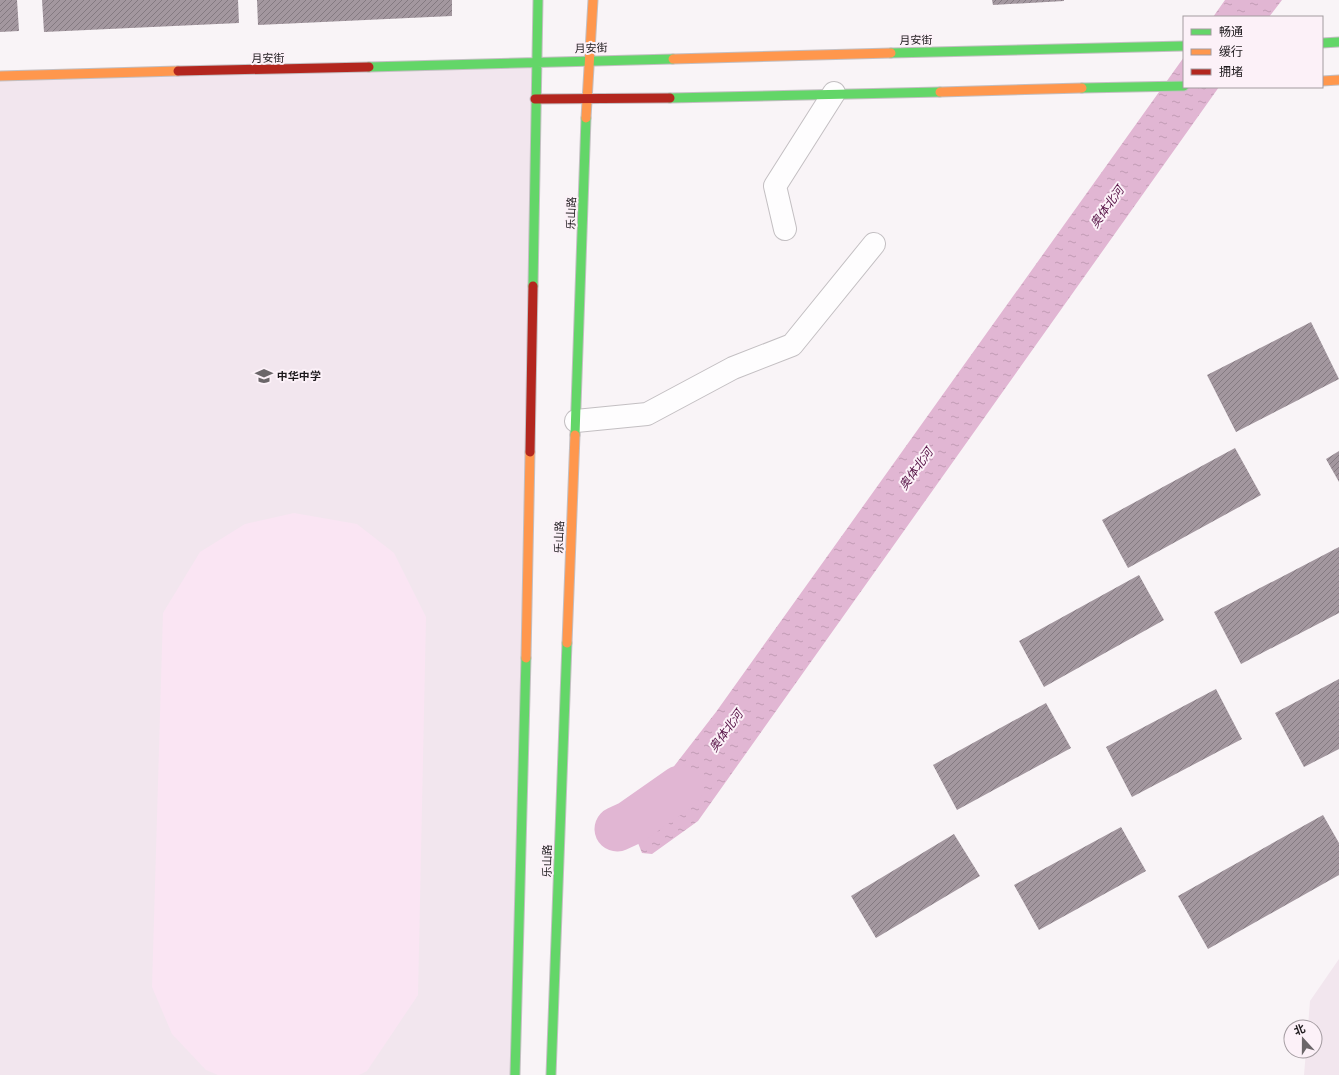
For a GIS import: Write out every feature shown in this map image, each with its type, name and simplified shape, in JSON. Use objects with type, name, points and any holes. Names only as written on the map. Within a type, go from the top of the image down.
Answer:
[{"type":"street","points":[[516,1075],[523,811],[538,0]]},
{"type":"street","name":"乐山路","points":[[551,1075],[587,100],[591,60],[593,0]]},
{"type":"street","points":[[1323,43],[1339,42]]},
{"type":"street","name":"月安街","points":[[0,76],[1183,46]]},
{"type":"street","points":[[1323,81],[1339,80]]},
{"type":"street","points":[[535,99],[587,100],[834,93],[1183,86]]},
{"type":"street","points":[[785,229],[775,186],[834,93]]},
{"type":"street","points":[[576,421],[647,414],[733,368],[792,345],[874,244]]},
{"type":"shaded area","name":"中华中学","points":[[537,63],[514,1075],[0,1075],[0,76]]},
{"type":"shaded area","points":[[294,513],[357,524],[394,553],[426,617],[418,995],[367,1071],[359,1075],[218,1075],[206,1070],[172,1034],[152,987],[163,613],[200,552],[245,524]]},
{"type":"shaded area","points":[[1339,959],[1339,1075],[1304,1075],[1305,1059],[1323,1059],[1323,1019],[1309,1019],[1310,1001]]},
{"type":"water","points":[[1225,0],[1282,0],[1270,16],[1214,16]]},
{"type":"water","points":[[1183,58],[1183,88],[1218,88],[698,821],[652,854],[642,853],[630,823],[641,795],[668,774],[716,712]]},
{"type":"building","points":[[0,0],[17,0],[19,31],[0,32]]},
{"type":"building","points":[[42,0],[238,0],[239,23],[44,32]]},
{"type":"building","points":[[257,0],[452,0],[452,16],[258,25]]},
{"type":"building","points":[[992,0],[1064,0],[1064,1],[993,5]]},
{"type":"building","points":[[1311,322],[1339,379],[1236,432],[1207,375]]},
{"type":"building","points":[[1235,448],[1261,495],[1128,568],[1102,520]]},
{"type":"building","points":[[1339,451],[1339,482],[1326,459]]},
{"type":"building","points":[[1339,547],[1339,613],[1241,664],[1214,612]]},
{"type":"building","points":[[1139,575],[1164,620],[1044,687],[1019,641]]},
{"type":"building","points":[[1339,679],[1339,749],[1304,767],[1275,713]]},
{"type":"building","points":[[1216,689],[1242,739],[1132,797],[1106,747]]},
{"type":"building","points":[[1046,703],[1071,748],[957,810],[933,765]]},
{"type":"building","points":[[1323,815],[1339,843],[1339,875],[1208,949],[1178,896]]},
{"type":"building","points":[[1121,827],[1146,871],[1039,930],[1014,885]]},
{"type":"building","points":[[954,834],[980,876],[876,938],[851,896]]},
{"type":"waterway","name":"奥体北河","points":[[617,829],[630,823],[680,788]]},
{"type":"traffic: fast","points":[[533,286],[538,0]]},
{"type":"traffic: fast","points":[[1323,43],[1339,42]]},
{"type":"traffic: fast","points":[[891,53],[1183,46]]},
{"type":"traffic: fast","points":[[369,67],[673,59]]},
{"type":"traffic: fast","points":[[1082,88],[1183,86]]},
{"type":"traffic: fast","points":[[670,98],[940,92]]},
{"type":"traffic: fast","points":[[575,435],[586,118]]},
{"type":"traffic: fast","points":[[551,1075],[567,643]]},
{"type":"traffic: fast","points":[[515,1075],[526,658]]},
{"type":"traffic: slow","points":[[586,118],[593,0]]},
{"type":"traffic: slow","points":[[673,59],[891,53]]},
{"type":"traffic: slow","points":[[0,76],[178,71]]},
{"type":"traffic: slow","points":[[1323,81],[1339,80]]},
{"type":"traffic: slow","points":[[940,92],[1082,88]]},
{"type":"traffic: slow","points":[[567,643],[575,435]]},
{"type":"traffic: slow","points":[[526,658],[530,452]]},
{"type":"traffic: jam","points":[[178,71],[369,67]]},
{"type":"traffic: jam","points":[[535,99],[670,98]]},
{"type":"traffic: jam","points":[[530,452],[533,286]]},
{"type":"place","name":"中华中学","points":[[264,376]]}]
